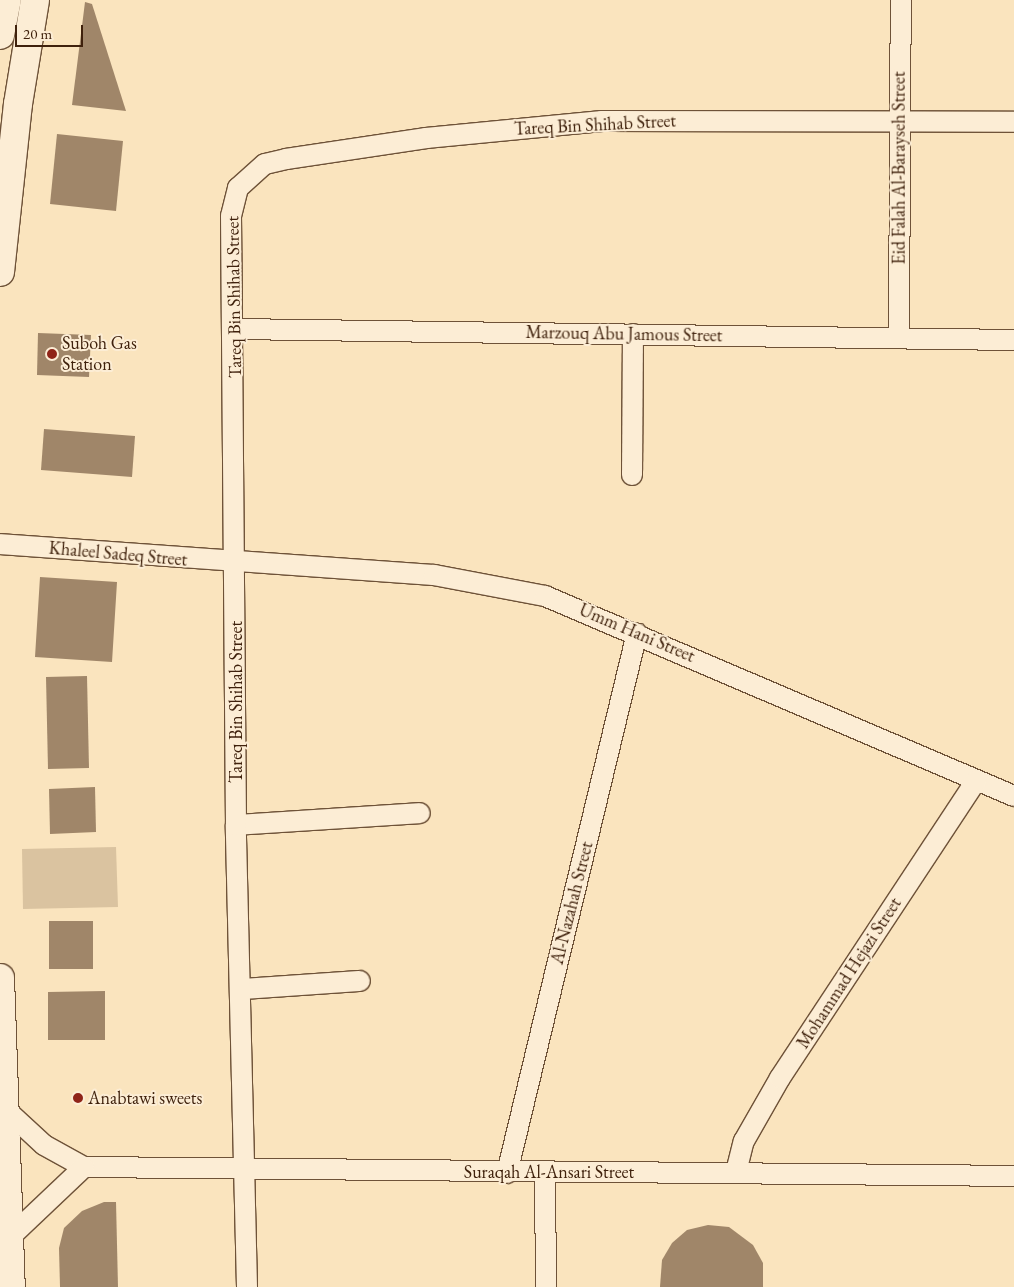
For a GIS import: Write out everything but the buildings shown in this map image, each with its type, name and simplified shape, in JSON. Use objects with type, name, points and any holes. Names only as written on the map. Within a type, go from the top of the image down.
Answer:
[{"type":"street","points":[[0,35],[7,0]]},
{"type":"street","points":[[0,272],[16,113],[35,0]]},
{"type":"street","name":"Eid Falah Al-Barayseh Street","points":[[899,336],[898,121],[901,0]]},
{"type":"street","name":"Tareq Bin Shihab Street","points":[[247,1287],[242,989],[236,825],[233,201],[248,175],[265,164],[426,138],[602,121],[1014,122]]},
{"type":"street","name":"Marzouq Abu Jamous Street","points":[[235,329],[899,336],[1014,340]]},
{"type":"street","points":[[632,475],[633,334]]},
{"type":"street","name":"Khaleel Sadeq Street","points":[[0,544],[235,564]]},
{"type":"street","name":"Umm Hani Street","points":[[235,564],[366,569],[490,583],[545,596],[637,633],[1014,796]]},
{"type":"street","name":"Al-Nazahah Street","points":[[507,1173],[637,633]]},
{"type":"street","name":"Mohammad Hejazi Street","points":[[736,1172],[744,1141],[780,1078],[976,781]]},
{"type":"street","points":[[236,825],[420,812]]},
{"type":"street","points":[[0,978],[2,1138],[11,1287]]},
{"type":"street","points":[[242,989],[360,981]]},
{"type":"street","name":"Suraqah Al-Ansari Street","points":[[2,1108],[44,1145],[84,1167],[245,1166],[545,1174],[736,1172],[1014,1176]]},
{"type":"street","points":[[9,1238],[84,1167]]},
{"type":"street","points":[[545,1174],[546,1287]]},
{"type":"shaded area","points":[[116,847],[118,907],[23,909],[22,849]]},
{"type":"place","name":"Suboh Gas Station","points":[[52,354]]},
{"type":"place","name":"Anabtawi sweets","points":[[78,1098]]}]
